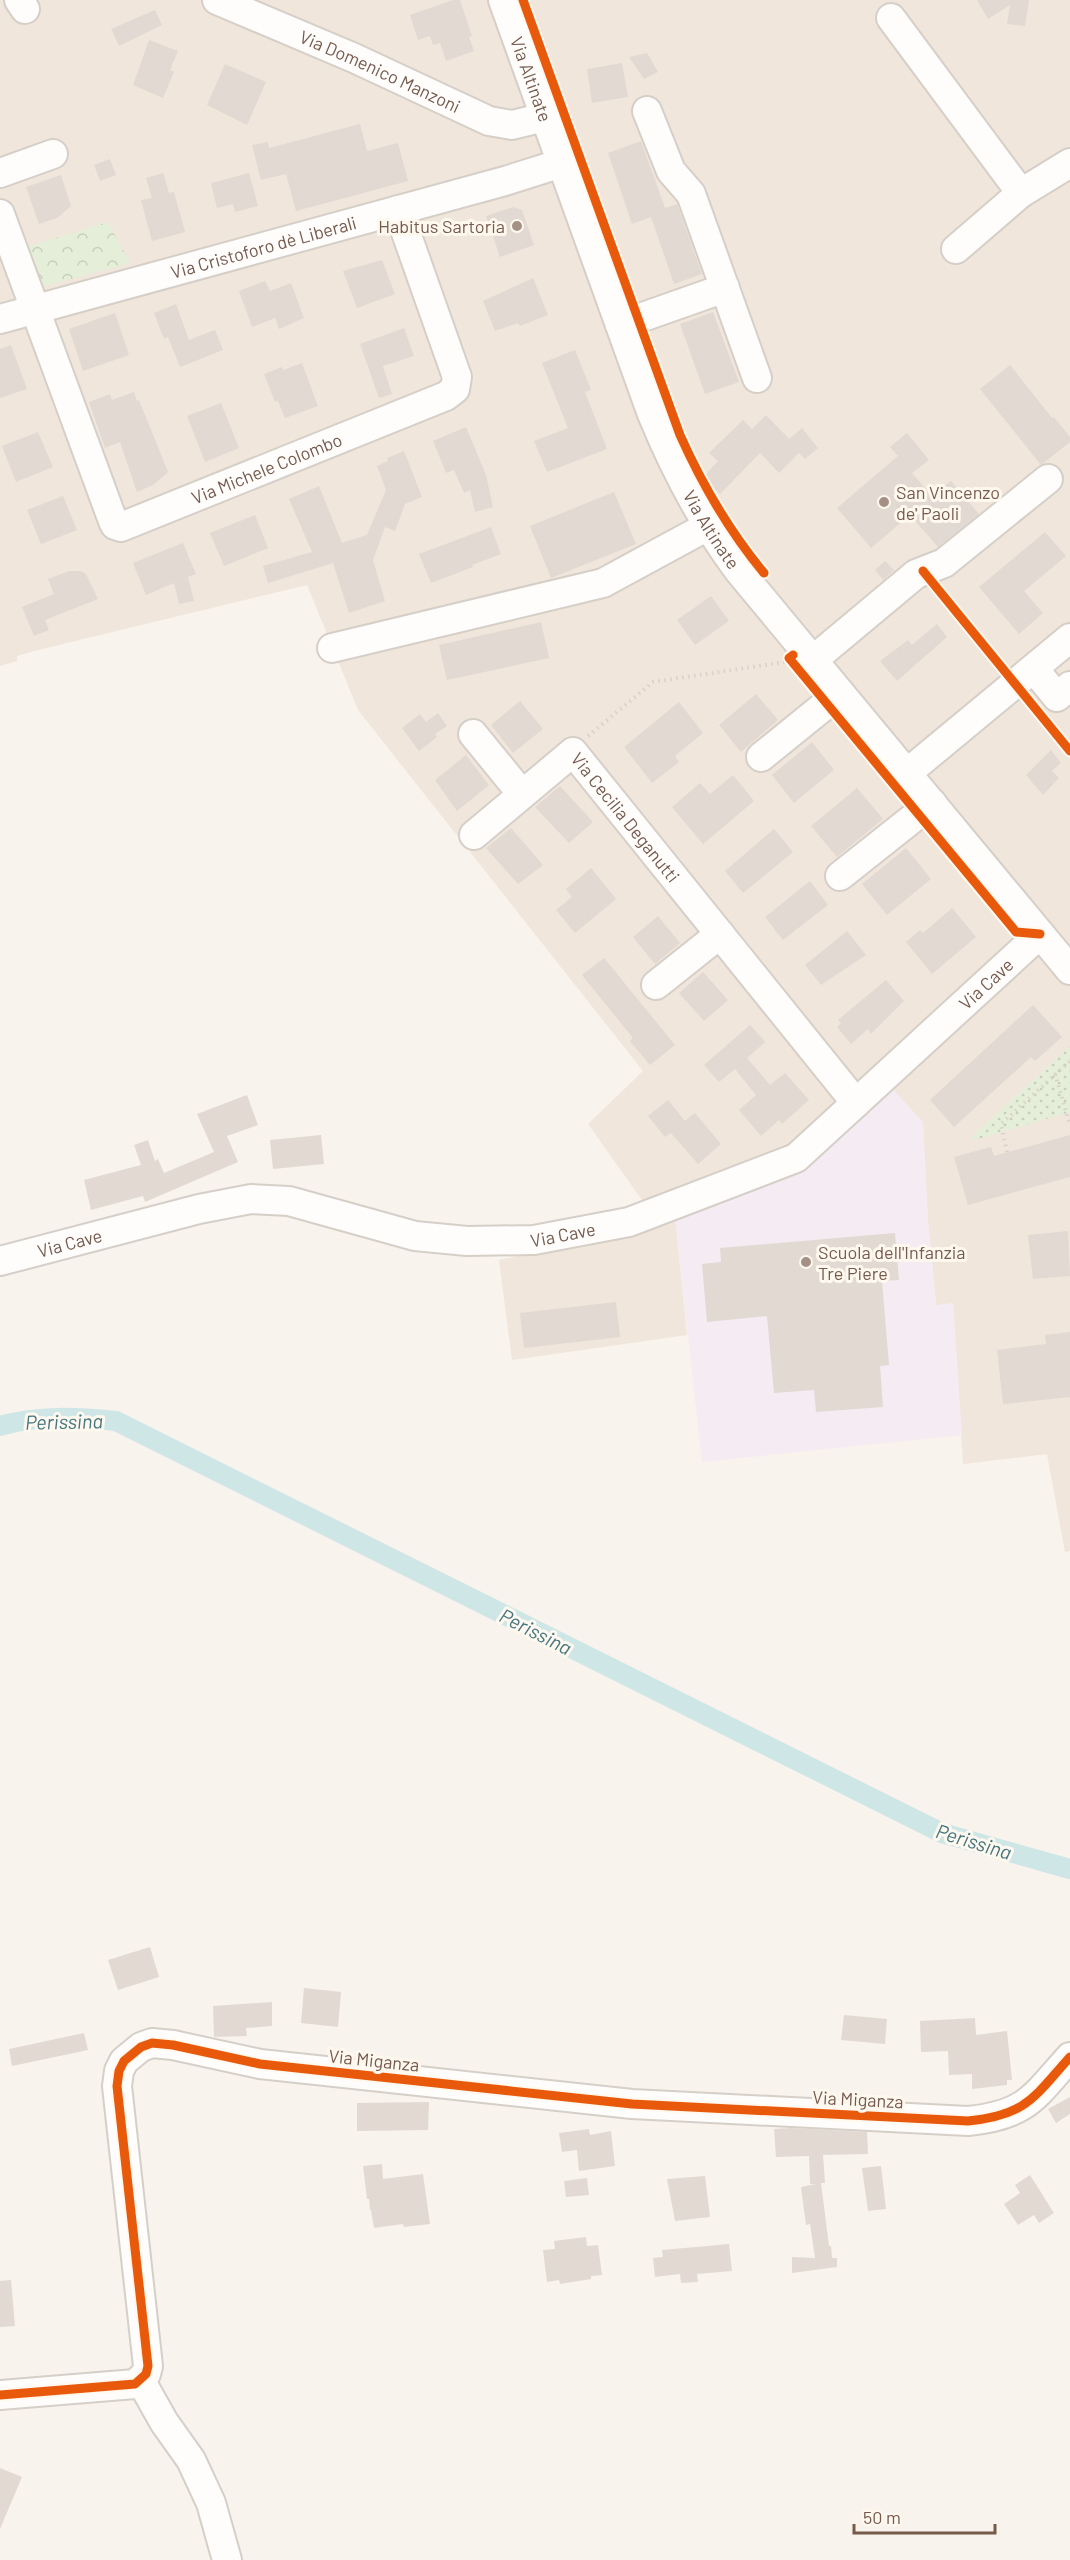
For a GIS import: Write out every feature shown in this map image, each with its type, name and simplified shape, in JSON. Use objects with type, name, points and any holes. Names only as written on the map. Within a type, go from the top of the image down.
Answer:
[{"type":"street","name":"Via Domenico Manzoni","points":[[218,0],[354,57],[489,122],[512,125],[546,117]]},
{"type":"street","name":"Via Altinate","points":[[503,0],[668,453],[708,525],[739,571],[785,627],[797,660],[840,693],[1070,970]]},
{"type":"street","points":[[891,18],[1021,193]]},
{"type":"street","points":[[647,111],[671,171],[692,194],[757,378]]},
{"type":"street","points":[[0,173],[53,154]]},
{"type":"street","name":"Via Cristoforo dè Liberali","points":[[0,319],[562,163]]},
{"type":"street","points":[[956,249],[1021,193],[1070,163]]},
{"type":"street","name":"Via Michele Colombo","points":[[36,310],[112,521],[115,525],[127,526],[446,396],[455,389],[457,377],[398,210]]},
{"type":"street","points":[[0,214],[36,310]]},
{"type":"street","points":[[620,325],[725,288]]},
{"type":"street","points":[[797,660],[916,574],[944,564],[1048,479]]},
{"type":"street","points":[[332,648],[603,583],[708,525]]},
{"type":"street","points":[[907,773],[1070,638]]},
{"type":"street","points":[[1034,669],[1057,697],[1070,686]]},
{"type":"street","points":[[761,757],[840,693]]},
{"type":"street","points":[[473,734],[522,794]]},
{"type":"street","name":"Via Cecilia Deganutti","points":[[474,835],[573,752],[856,1103]]},
{"type":"street","points":[[840,876],[932,803]]},
{"type":"street","points":[[656,985],[720,934]]},
{"type":"street","name":"Via Cave","points":[[0,1261],[199,1209],[251,1199],[289,1201],[392,1230],[437,1239],[514,1241],[579,1233],[629,1222],[796,1158],[1040,934]]},
{"type":"street","name":"Via Miganza","points":[[141,2381],[148,2366],[117,2086],[119,2071],[124,2061],[141,2047],[153,2043],[173,2045],[260,2064],[632,2104],[968,2121],[993,2118],[1028,2102],[1043,2090],[1070,2057]]},
{"type":"street","points":[[0,2395],[135,2384],[141,2381],[164,2421],[191,2460],[211,2503],[227,2560]]},
{"type":"path","points":[[573,752],[593,731],[652,682],[797,660],[785,627]]},
{"type":"path","points":[[1007,1152],[1001,1124],[1070,1060]]},
{"type":"path","points":[[1055,1074],[1070,1125]]},
{"type":"shaded area","points":[[0,0],[1070,0],[1070,1551],[1065,1552],[1047,1454],[963,1464],[953,1304],[936,1306],[928,1221],[923,1122],[675,1218],[687,1335],[512,1360],[499,1260],[630,1234],[659,1224],[588,1124],[643,1071],[358,710],[307,585],[34,651],[17,656],[17,661],[0,666]]},
{"type":"shaded area","name":"Scuola dell'Infanzia Tre Piere","points":[[889,1085],[923,1122],[928,1221],[936,1305],[953,1303],[962,1435],[702,1462],[675,1218]]},
{"type":"green space","points":[[108,222],[130,263],[42,287],[26,247]]},
{"type":"green space","points":[[1070,1046],[1070,1112],[975,1140],[970,1138]]},
{"type":"building","points":[[453,0],[460,0],[472,36],[469,37],[474,51],[446,61],[440,43],[433,45],[430,36],[418,40],[410,15]]},
{"type":"building","points":[[977,0],[1029,0],[1025,26],[1007,24],[1010,5],[988,19]]},
{"type":"building","points":[[155,10],[162,25],[119,46],[111,29]]},
{"type":"building","points":[[149,40],[178,51],[170,70],[174,72],[163,98],[133,85]]},
{"type":"building","points":[[647,53],[658,72],[644,79],[629,57]]},
{"type":"building","points":[[622,63],[628,97],[592,103],[587,69]]},
{"type":"building","points":[[225,64],[266,82],[247,125],[207,105]]},
{"type":"building","points":[[360,124],[367,151],[398,143],[408,181],[296,211],[286,174],[261,180],[252,145],[268,142],[269,148]]},
{"type":"building","points":[[641,141],[665,208],[677,204],[702,274],[674,284],[651,217],[632,224],[608,153]]},
{"type":"building","points":[[110,159],[116,175],[100,181],[94,165]]},
{"type":"building","points":[[163,173],[169,193],[174,192],[185,232],[152,241],[141,200],[152,198],[146,178]]},
{"type":"building","points":[[249,173],[258,206],[235,212],[233,204],[217,208],[211,183]]},
{"type":"building","points":[[61,175],[71,206],[57,218],[39,224],[26,187]]},
{"type":"building","points":[[513,207],[522,210],[534,245],[500,257],[486,216]]},
{"type":"building","points":[[382,260],[395,294],[357,308],[343,271]]},
{"type":"building","points":[[533,278],[548,315],[520,326],[518,323],[495,331],[483,301]]},
{"type":"building","points":[[265,281],[270,291],[291,283],[304,318],[279,329],[275,318],[252,327],[239,291]]},
{"type":"building","points":[[176,304],[189,340],[215,330],[223,350],[180,367],[168,337],[164,339],[154,313]]},
{"type":"building","points":[[713,312],[739,382],[705,394],[680,324]]},
{"type":"building","points":[[115,313],[129,355],[83,371],[69,329]]},
{"type":"building","points":[[404,328],[414,356],[383,366],[392,394],[379,398],[360,344]]},
{"type":"building","points":[[11,345],[27,389],[0,398],[0,349]]},
{"type":"building","points":[[575,350],[591,390],[585,392],[607,449],[547,472],[534,441],[568,428],[542,363]]},
{"type":"building","points":[[302,363],[318,406],[285,418],[278,401],[275,402],[264,374]]},
{"type":"building","points":[[1010,365],[1070,437],[1070,442],[1041,465],[980,389]]},
{"type":"building","points":[[134,392],[168,472],[153,485],[137,492],[120,442],[105,448],[89,402],[110,394],[112,400]]},
{"type":"building","points":[[221,403],[239,448],[205,462],[187,416]]},
{"type":"building","points":[[766,415],[789,439],[802,428],[818,448],[805,459],[799,453],[779,473],[760,453],[720,494],[703,477],[718,461],[709,453],[743,420],[752,429]]},
{"type":"building","points":[[466,427],[486,475],[493,507],[475,512],[470,490],[464,493],[454,470],[446,473],[433,441]]},
{"type":"building","points":[[38,432],[53,467],[16,482],[2,446]]},
{"type":"building","points":[[907,433],[929,460],[912,473],[932,496],[951,481],[979,514],[938,547],[910,515],[871,548],[837,508],[898,456],[890,447]]},
{"type":"building","points":[[404,451],[422,497],[405,504],[395,531],[385,527],[373,560],[385,601],[349,613],[333,563],[268,583],[263,566],[312,552],[289,499],[319,486],[342,543],[367,535],[386,490],[377,466],[388,461],[387,458]]},
{"type":"building","points":[[614,492],[636,544],[551,578],[530,526]]},
{"type":"building","points":[[63,496],[77,530],[41,544],[27,510]]},
{"type":"building","points":[[255,515],[268,548],[224,566],[210,533]]},
{"type":"building","points":[[491,527],[501,554],[431,583],[419,554]]},
{"type":"building","points":[[1045,532],[1066,556],[1024,591],[1043,613],[1019,634],[979,587]]},
{"type":"building","points":[[183,543],[196,574],[188,577],[194,601],[179,604],[174,583],[146,595],[133,563]]},
{"type":"building","points":[[885,561],[894,570],[883,580],[875,570]]},
{"type":"building","points":[[69,571],[81,571],[86,574],[98,599],[45,620],[49,630],[34,636],[22,607],[54,594],[48,579]]},
{"type":"building","points":[[711,596],[729,621],[695,645],[677,620]]},
{"type":"building","points":[[541,622],[549,658],[447,680],[439,645]]},
{"type":"building","points":[[937,624],[947,637],[897,681],[880,661],[908,640],[912,645]]},
{"type":"building","points":[[756,694],[778,720],[741,752],[719,725]]},
{"type":"building","points":[[520,701],[543,729],[513,753],[491,725]]},
{"type":"building","points":[[679,702],[703,733],[675,756],[679,762],[652,783],[624,747]]},
{"type":"building","points":[[438,713],[447,726],[435,734],[437,737],[419,751],[402,728],[420,714],[426,722]]},
{"type":"building","points":[[812,742],[834,770],[794,803],[772,775]]},
{"type":"building","points":[[1051,750],[1061,763],[1052,771],[1059,778],[1043,795],[1026,775]]},
{"type":"building","points":[[466,755],[489,785],[457,811],[435,780]]},
{"type":"building","points":[[733,775],[754,801],[703,844],[672,807],[700,783],[710,794]]},
{"type":"building","points":[[560,786],[593,822],[569,843],[535,807]]},
{"type":"building","points":[[857,788],[883,819],[837,857],[811,826]]},
{"type":"building","points":[[511,828],[543,865],[518,884],[486,848]]},
{"type":"building","points":[[774,829],[793,852],[743,893],[725,871]]},
{"type":"building","points":[[906,848],[931,879],[887,915],[862,884]]},
{"type":"building","points":[[591,868],[616,899],[575,933],[556,910],[572,897],[566,889]]},
{"type":"building","points":[[810,881],[828,905],[783,940],[765,917]]},
{"type":"building","points":[[952,908],[976,937],[932,974],[906,942],[920,930],[923,933]]},
{"type":"building","points":[[658,916],[680,943],[655,964],[633,937]]},
{"type":"building","points":[[847,931],[866,955],[821,985],[805,965]]},
{"type":"building","points":[[604,958],[675,1045],[650,1065],[630,1041],[633,1038],[582,975]]},
{"type":"building","points":[[703,972],[728,1000],[704,1021],[679,993]]},
{"type":"building","points":[[886,980],[904,1001],[871,1034],[868,1029],[851,1044],[837,1027],[841,1023],[838,1020]]},
{"type":"building","points":[[1033,1005],[1062,1037],[1035,1061],[1031,1057],[954,1127],[930,1100]]},
{"type":"building","points":[[750,1025],[765,1042],[747,1058],[770,1085],[785,1073],[809,1100],[782,1124],[779,1120],[761,1136],[739,1110],[756,1095],[735,1069],[719,1082],[704,1065]]},
{"type":"building","points":[[247,1095],[258,1125],[227,1136],[238,1162],[145,1202],[143,1196],[91,1210],[84,1180],[141,1165],[134,1145],[148,1140],[155,1161],[158,1159],[164,1173],[214,1152],[197,1114]]},
{"type":"building","points":[[668,1100],[685,1121],[695,1113],[721,1144],[698,1164],[671,1133],[665,1137],[648,1116]]},
{"type":"building","points":[[321,1135],[324,1164],[273,1169],[270,1140]]},
{"type":"building","points":[[1070,1135],[1070,1177],[968,1205],[954,1157],[991,1147],[994,1156]]},
{"type":"building","points":[[1068,1231],[1070,1276],[1033,1279],[1028,1235]]},
{"type":"building","points":[[895,1233],[899,1280],[882,1281],[889,1365],[880,1366],[883,1407],[816,1412],[814,1390],[774,1393],[767,1316],[707,1322],[702,1264],[721,1262],[720,1248]]},
{"type":"building","points":[[616,1302],[620,1337],[524,1348],[520,1313]]},
{"type":"building","points":[[1070,1332],[1070,1397],[1003,1404],[997,1350],[1046,1344],[1045,1335]]},
{"type":"building","points":[[150,1947],[159,1977],[118,1990],[108,1960]]},
{"type":"building","points":[[304,1988],[341,1992],[338,2027],[301,2023]]},
{"type":"building","points":[[272,2002],[272,2026],[246,2028],[247,2036],[214,2037],[213,2006]]},
{"type":"building","points":[[844,2015],[887,2019],[885,2044],[841,2040]]},
{"type":"building","points":[[975,2018],[976,2035],[1007,2031],[1012,2080],[1007,2080],[1007,2085],[972,2089],[972,2074],[949,2075],[948,2051],[921,2052],[920,2021]]},
{"type":"building","points":[[84,2033],[88,2050],[12,2066],[9,2049]]},
{"type":"building","points":[[1070,2097],[1070,2114],[1056,2123],[1048,2109]]},
{"type":"building","points":[[429,2102],[428,2130],[357,2131],[357,2103]]},
{"type":"building","points":[[589,2129],[590,2135],[611,2131],[615,2166],[579,2171],[577,2150],[562,2152],[559,2133]]},
{"type":"building","points":[[774,2129],[867,2132],[868,2154],[823,2155],[825,2183],[821,2183],[829,2246],[831,2246],[832,2258],[837,2258],[837,2267],[792,2273],[792,2257],[815,2258],[810,2224],[806,2225],[801,2187],[816,2184],[810,2184],[809,2156],[776,2157]]},
{"type":"building","points":[[382,2164],[383,2179],[423,2174],[430,2224],[404,2227],[403,2224],[374,2228],[369,2199],[367,2199],[363,2166]]},
{"type":"building","points":[[881,2166],[886,2209],[868,2211],[862,2168]]},
{"type":"building","points":[[1030,2175],[1054,2213],[1039,2223],[1034,2215],[1018,2225],[1004,2204],[1020,2193],[1015,2185]]},
{"type":"building","points":[[705,2176],[710,2217],[675,2221],[667,2179]]},
{"type":"building","points":[[587,2178],[589,2195],[566,2197],[564,2181]]},
{"type":"building","points":[[586,2237],[587,2246],[598,2245],[602,2275],[560,2284],[559,2280],[547,2282],[543,2250],[555,2249],[554,2241]]},
{"type":"building","points":[[729,2244],[732,2271],[697,2274],[698,2282],[681,2283],[680,2274],[655,2277],[653,2258],[663,2257],[662,2250]]},
{"type":"building","points":[[11,2280],[15,2326],[0,2327],[0,2281]]},
{"type":"building","points":[[0,2468],[22,2477],[0,2529]]},
{"type":"waterway","name":"Perissina","points":[[0,1426],[14,1422],[58,1418],[116,1421],[942,1833],[1070,1869]]},
{"type":"cycle path","points":[[523,0],[680,435],[717,507],[739,541],[764,573]]},
{"type":"cycle path","points":[[923,571],[1070,751]]},
{"type":"cycle path","points":[[793,655],[789,658],[1016,932],[1040,934]]},
{"type":"cycle path","points":[[0,2395],[135,2384],[146,2374],[148,2366],[117,2086],[119,2071],[124,2061],[141,2047],[152,2043],[173,2045],[260,2064],[632,2104],[968,2121],[988,2118],[1017,2109],[1028,2102],[1070,2057]]},
{"type":"place","name":"Habitus Sartoria","points":[[517,226]]},
{"type":"place","name":"San Vincenzo de' Paoli","points":[[884,502]]},
{"type":"place","name":"Scuola dell'Infanzia Tre Piere","points":[[806,1262]]}]
